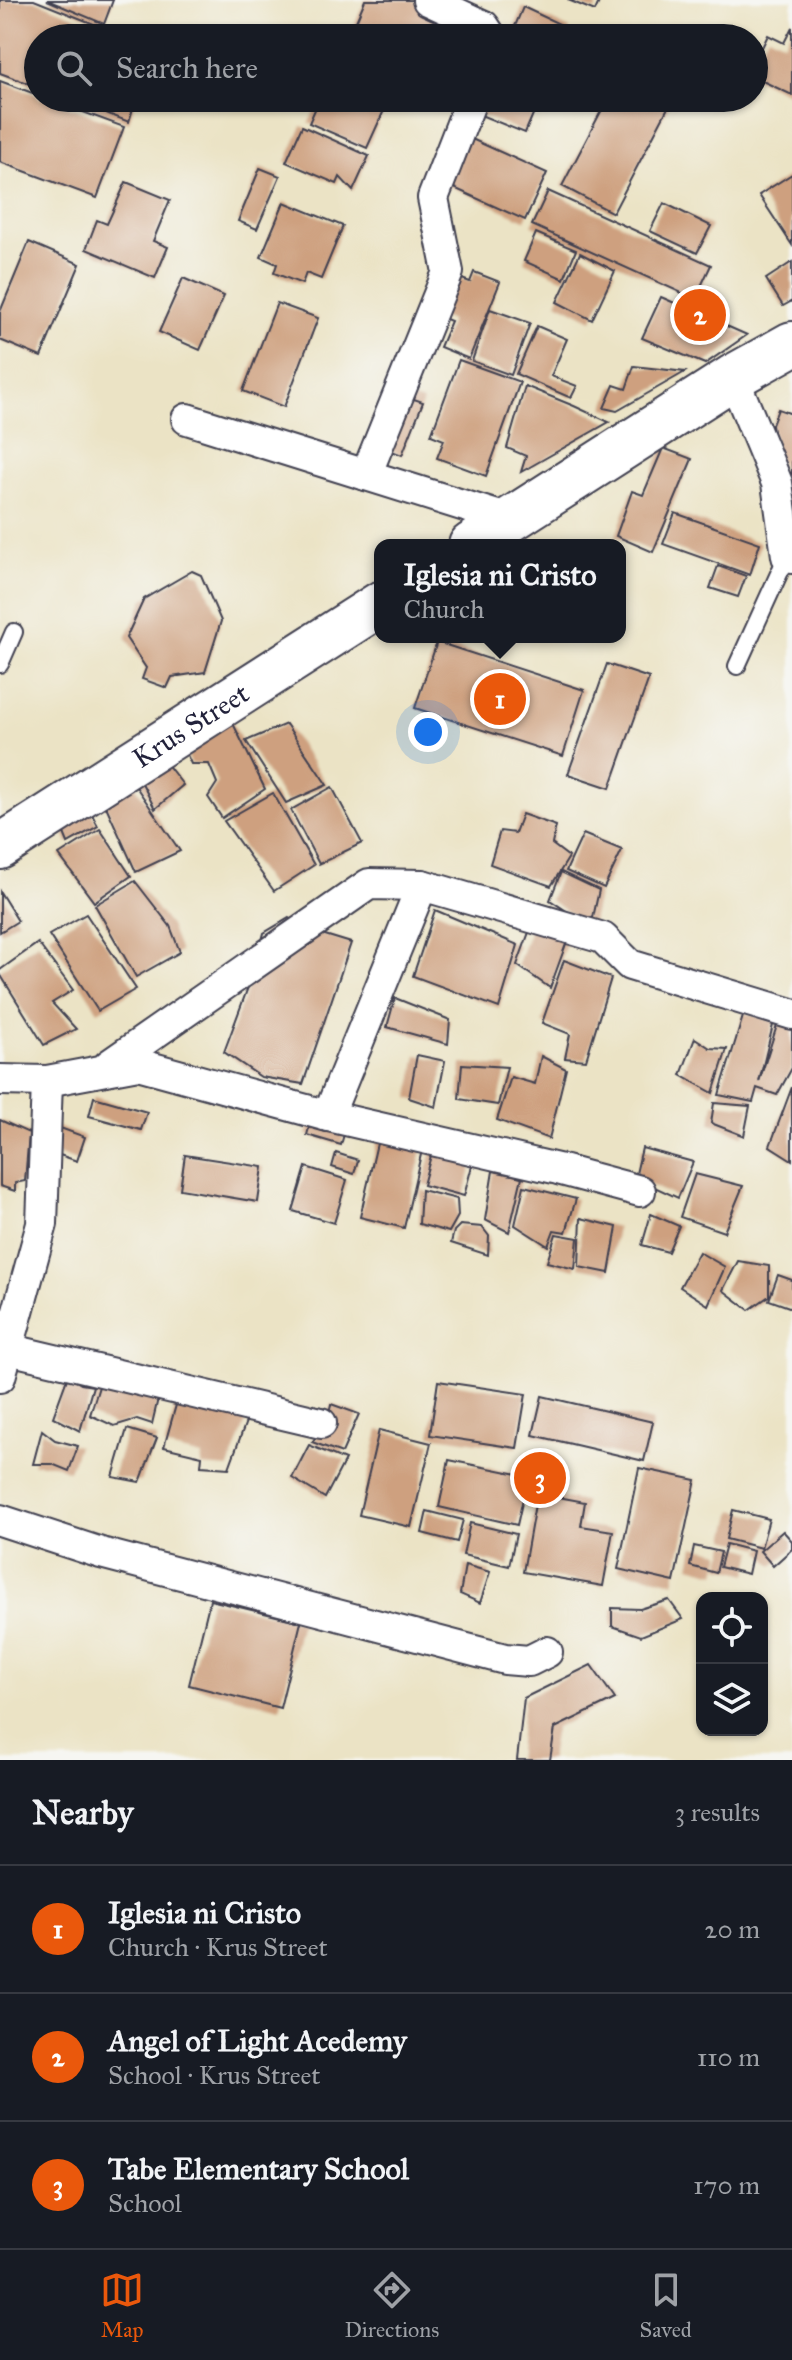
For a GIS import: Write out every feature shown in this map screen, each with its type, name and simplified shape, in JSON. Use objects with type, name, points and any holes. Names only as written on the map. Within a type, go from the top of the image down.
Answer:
[{"type":"main road","points":[[480,539],[733,377],[792,344]]},
{"type":"main road","name":"Krus Street","points":[[0,847],[374,608]]},
{"type":"street","points":[[428,0],[480,24]]},
{"type":"street","points":[[366,475],[448,272],[433,198],[467,112]]},
{"type":"street","points":[[733,377],[777,483],[789,557]]},
{"type":"street","points":[[187,419],[510,520]]},
{"type":"street","points":[[100,1071],[369,884],[422,885],[603,938],[630,965],[792,1014]]},
{"type":"street","points":[[328,1116],[422,885]]},
{"type":"street","points":[[0,1080],[47,1081],[138,1064],[328,1116],[640,1191]]},
{"type":"street","points":[[47,1081],[42,1224],[4,1363],[321,1423]]},
{"type":"street","points":[[0,1520],[101,1553],[505,1659],[529,1661],[547,1652]]},
{"type":"lane","points":[[737,666],[789,557]]},
{"type":"lane","points":[[0,664],[14,632]]},
{"type":"building","points":[[0,0],[34,0],[94,24],[24,24],[24,82],[0,73]]},
{"type":"building","points":[[47,0],[113,0],[104,24]]},
{"type":"building","points":[[365,0],[411,0],[468,24],[355,24]]},
{"type":"building","points":[[568,0],[600,0],[595,11]]},
{"type":"building","points":[[523,7],[559,24],[516,24]]},
{"type":"building","points":[[792,27],[792,95],[768,84],[768,35],[784,43]]},
{"type":"building","points":[[0,81],[24,90],[24,112],[83,112],[124,127],[97,198],[0,162]]},
{"type":"building","points":[[103,112],[132,112],[129,122]]},
{"type":"building","points":[[314,112],[383,112],[367,148],[309,123]]},
{"type":"building","points":[[479,112],[534,112],[525,133]]},
{"type":"building","points":[[601,112],[666,112],[613,213],[562,186]]},
{"type":"building","points":[[302,126],[369,156],[353,191],[340,177],[337,184],[286,162]]},
{"type":"building","points":[[465,136],[547,173],[525,220],[443,183]]},
{"type":"building","points":[[260,168],[280,176],[257,229],[238,221]]},
{"type":"building","points":[[792,174],[792,245],[759,195]]},
{"type":"building","points":[[126,182],[170,200],[153,241],[168,247],[155,278],[86,249],[97,220],[107,224]]},
{"type":"building","points":[[548,191],[711,265],[695,299],[532,225]]},
{"type":"building","points":[[284,202],[343,226],[321,279],[306,273],[302,284],[274,273],[277,264],[261,257]]},
{"type":"building","points":[[664,203],[711,226],[697,253],[650,231]]},
{"type":"building","points":[[536,233],[576,250],[564,279],[524,261]]},
{"type":"building","points":[[29,242],[80,264],[41,357],[0,340],[0,312]]},
{"type":"building","points":[[580,253],[615,271],[592,320],[557,302]]},
{"type":"building","points":[[792,262],[792,301],[783,306],[766,279]]},
{"type":"building","points":[[474,272],[500,282],[469,359],[440,347],[451,321],[436,315],[451,275],[470,282]]},
{"type":"building","points":[[183,278],[224,296],[200,350],[159,332]]},
{"type":"building","points":[[661,297],[747,335],[705,364],[642,338]]},
{"type":"building","points":[[277,303],[318,318],[284,407],[243,391]]},
{"type":"building","points":[[490,309],[530,323],[511,375],[472,361]]},
{"type":"building","points":[[537,326],[567,339],[551,376],[577,386],[571,398],[516,374]]},
{"type":"building","points":[[459,360],[520,382],[486,476],[437,458],[444,440],[431,435]]},
{"type":"building","points":[[634,366],[685,372],[617,411],[604,408],[614,385],[626,389]]},
{"type":"building","points":[[525,386],[609,422],[521,472],[526,456],[507,448]]},
{"type":"building","points":[[405,396],[423,402],[402,455],[384,448]]},
{"type":"building","points":[[778,409],[792,414],[792,474],[784,471],[776,453],[772,425]]},
{"type":"building","points":[[663,448],[692,459],[653,552],[616,536],[632,491],[643,495]]},
{"type":"building","points":[[675,513],[760,543],[750,575],[663,544]]},
{"type":"building","points":[[718,566],[746,576],[738,597],[710,588]]},
{"type":"building","points":[[192,571],[201,575],[221,621],[205,672],[172,677],[167,688],[142,679],[146,668],[126,638],[144,599]]},
{"type":"building","points":[[437,643],[584,690],[563,756],[415,708]]},
{"type":"building","points":[[607,664],[649,678],[610,788],[568,774]]},
{"type":"building","points":[[226,709],[265,789],[222,818],[208,797],[217,783],[209,764],[191,764],[180,739]]},
{"type":"building","points":[[286,724],[327,785],[286,803],[246,741]]},
{"type":"building","points":[[163,759],[183,785],[155,809],[138,775]]},
{"type":"building","points":[[128,775],[180,851],[136,872],[99,791]]},
{"type":"building","points":[[332,787],[362,843],[319,864],[291,810]]},
{"type":"building","points":[[273,793],[314,865],[274,891],[224,821]]},
{"type":"building","points":[[84,799],[98,826],[68,843],[57,816]]},
{"type":"building","points":[[522,814],[556,826],[552,844],[569,857],[551,886],[490,864],[500,831],[515,833]]},
{"type":"building","points":[[100,829],[131,876],[94,902],[59,855]]},
{"type":"building","points":[[583,834],[622,850],[604,888],[566,871]]},
{"type":"building","points":[[561,872],[599,890],[591,927],[550,900]]},
{"type":"building","points":[[135,881],[170,926],[180,952],[136,977],[95,905]]},
{"type":"building","points":[[0,892],[18,921],[0,932]]},
{"type":"building","points":[[435,910],[518,945],[499,1008],[413,976]]},
{"type":"building","points":[[86,914],[136,989],[98,1011],[49,935]]},
{"type":"building","points":[[289,918],[312,931],[351,943],[303,1084],[261,1077],[224,1052],[254,971],[264,933]]},
{"type":"building","points":[[532,924],[570,933],[550,988],[517,965]]},
{"type":"building","points":[[38,943],[73,990],[52,1003],[76,1029],[44,1045],[0,974],[0,970]]},
{"type":"building","points":[[564,960],[611,978],[586,1060],[565,1058],[570,1034],[542,1023]]},
{"type":"building","points":[[395,998],[450,1020],[448,1044],[387,1027]]},
{"type":"building","points":[[744,1013],[774,1021],[759,1082],[780,1016],[792,1021],[792,1068],[777,1095],[757,1088],[753,1102],[719,1095]]},
{"type":"building","points":[[695,1038],[710,1048],[727,1049],[713,1093],[681,1075]]},
{"type":"building","points":[[417,1055],[445,1061],[436,1107],[409,1098]]},
{"type":"building","points":[[541,1056],[566,1069],[549,1139],[497,1120],[511,1077],[535,1084]]},
{"type":"building","points":[[462,1064],[507,1067],[498,1105],[459,1099]]},
{"type":"building","points":[[792,1087],[792,1160],[770,1146]]},
{"type":"building","points":[[94,1097],[147,1112],[141,1130],[89,1116]]},
{"type":"building","points":[[714,1103],[750,1106],[744,1136],[711,1123]]},
{"type":"building","points":[[312,1117],[346,1127],[341,1145],[307,1135]]},
{"type":"building","points":[[0,1120],[29,1133],[25,1181],[15,1183],[15,1191],[0,1186]]},
{"type":"building","points":[[52,1125],[85,1137],[77,1161],[51,1152]]},
{"type":"building","points":[[378,1139],[422,1150],[404,1228],[360,1217]]},
{"type":"building","points":[[433,1148],[474,1158],[464,1196],[423,1185]]},
{"type":"building","points":[[642,1148],[693,1162],[678,1198],[635,1178]]},
{"type":"building","points":[[336,1153],[358,1160],[354,1174],[332,1167]]},
{"type":"building","points":[[185,1155],[263,1167],[258,1202],[180,1189]]},
{"type":"building","points":[[306,1167],[347,1180],[334,1223],[293,1211]]},
{"type":"building","points":[[493,1171],[522,1177],[509,1232],[485,1220]]},
{"type":"building","points":[[695,1174],[743,1186],[724,1232],[680,1217]]},
{"type":"building","points":[[524,1186],[576,1199],[566,1232],[554,1230],[548,1246],[515,1225]]},
{"type":"building","points":[[421,1190],[457,1199],[458,1216],[449,1232],[419,1224]]},
{"type":"building","points":[[651,1214],[679,1226],[668,1252],[642,1245]]},
{"type":"building","points":[[581,1218],[617,1227],[609,1273],[579,1267]]},
{"type":"building","points":[[460,1225],[482,1227],[489,1236],[488,1255],[451,1243],[454,1231]]},
{"type":"building","points":[[556,1234],[578,1238],[575,1269],[547,1262]]},
{"type":"building","points":[[699,1252],[725,1267],[708,1305],[680,1287]]},
{"type":"building","points":[[738,1261],[769,1266],[769,1296],[749,1310],[723,1290]]},
{"type":"building","points":[[778,1275],[792,1280],[792,1308],[769,1300]]},
{"type":"building","points":[[68,1376],[81,1384],[93,1386],[80,1431],[53,1417]]},
{"type":"building","points":[[102,1377],[120,1392],[128,1381],[160,1390],[152,1424],[137,1419],[114,1426],[90,1415]]},
{"type":"building","points":[[438,1381],[526,1394],[517,1448],[430,1435]]},
{"type":"building","points":[[542,1396],[653,1422],[644,1461],[533,1435]]},
{"type":"building","points":[[178,1398],[248,1416],[229,1468],[201,1466],[202,1456],[164,1447]]},
{"type":"building","points":[[331,1404],[359,1414],[342,1453],[312,1442],[326,1426]]},
{"type":"building","points":[[127,1429],[157,1438],[140,1482],[113,1477]]},
{"type":"building","points":[[42,1430],[55,1440],[78,1446],[69,1471],[52,1464],[33,1464]]},
{"type":"building","points":[[379,1430],[431,1443],[411,1527],[359,1515]]},
{"type":"building","points":[[309,1445],[345,1460],[325,1498],[292,1478]]},
{"type":"building","points":[[449,1460],[528,1476],[517,1525],[439,1507]]},
{"type":"building","points":[[639,1468],[696,1480],[674,1582],[618,1569]]},
{"type":"building","points":[[537,1493],[585,1502],[581,1526],[613,1531],[603,1586],[523,1572]]},
{"type":"building","points":[[733,1510],[769,1519],[761,1548],[726,1539]]},
{"type":"building","points":[[427,1511],[463,1520],[457,1542],[422,1533]]},
{"type":"building","points":[[470,1523],[516,1534],[509,1566],[463,1555]]},
{"type":"building","points":[[783,1531],[792,1541],[792,1549],[773,1566],[760,1551]]},
{"type":"building","points":[[726,1544],[753,1551],[748,1574],[720,1567]]},
{"type":"building","points":[[694,1546],[721,1552],[716,1573],[690,1566]]},
{"type":"building","points":[[465,1565],[490,1572],[480,1603],[460,1594]]},
{"type":"building","points":[[210,1600],[301,1622],[280,1708],[189,1685]]},
{"type":"building","points":[[669,1600],[683,1619],[641,1636],[612,1626],[612,1608],[640,1609]]},
{"type":"building","points":[[591,1665],[615,1699],[555,1728],[550,1760],[517,1760],[524,1698]]},
{"type":"place","name":"Angel of Light Acedemy","points":[[700,315]]},
{"type":"place","name":"Iglesia ni Cristo","points":[[500,699]]},
{"type":"place","name":"Tabe Elementary School","points":[[540,1478]]}]
